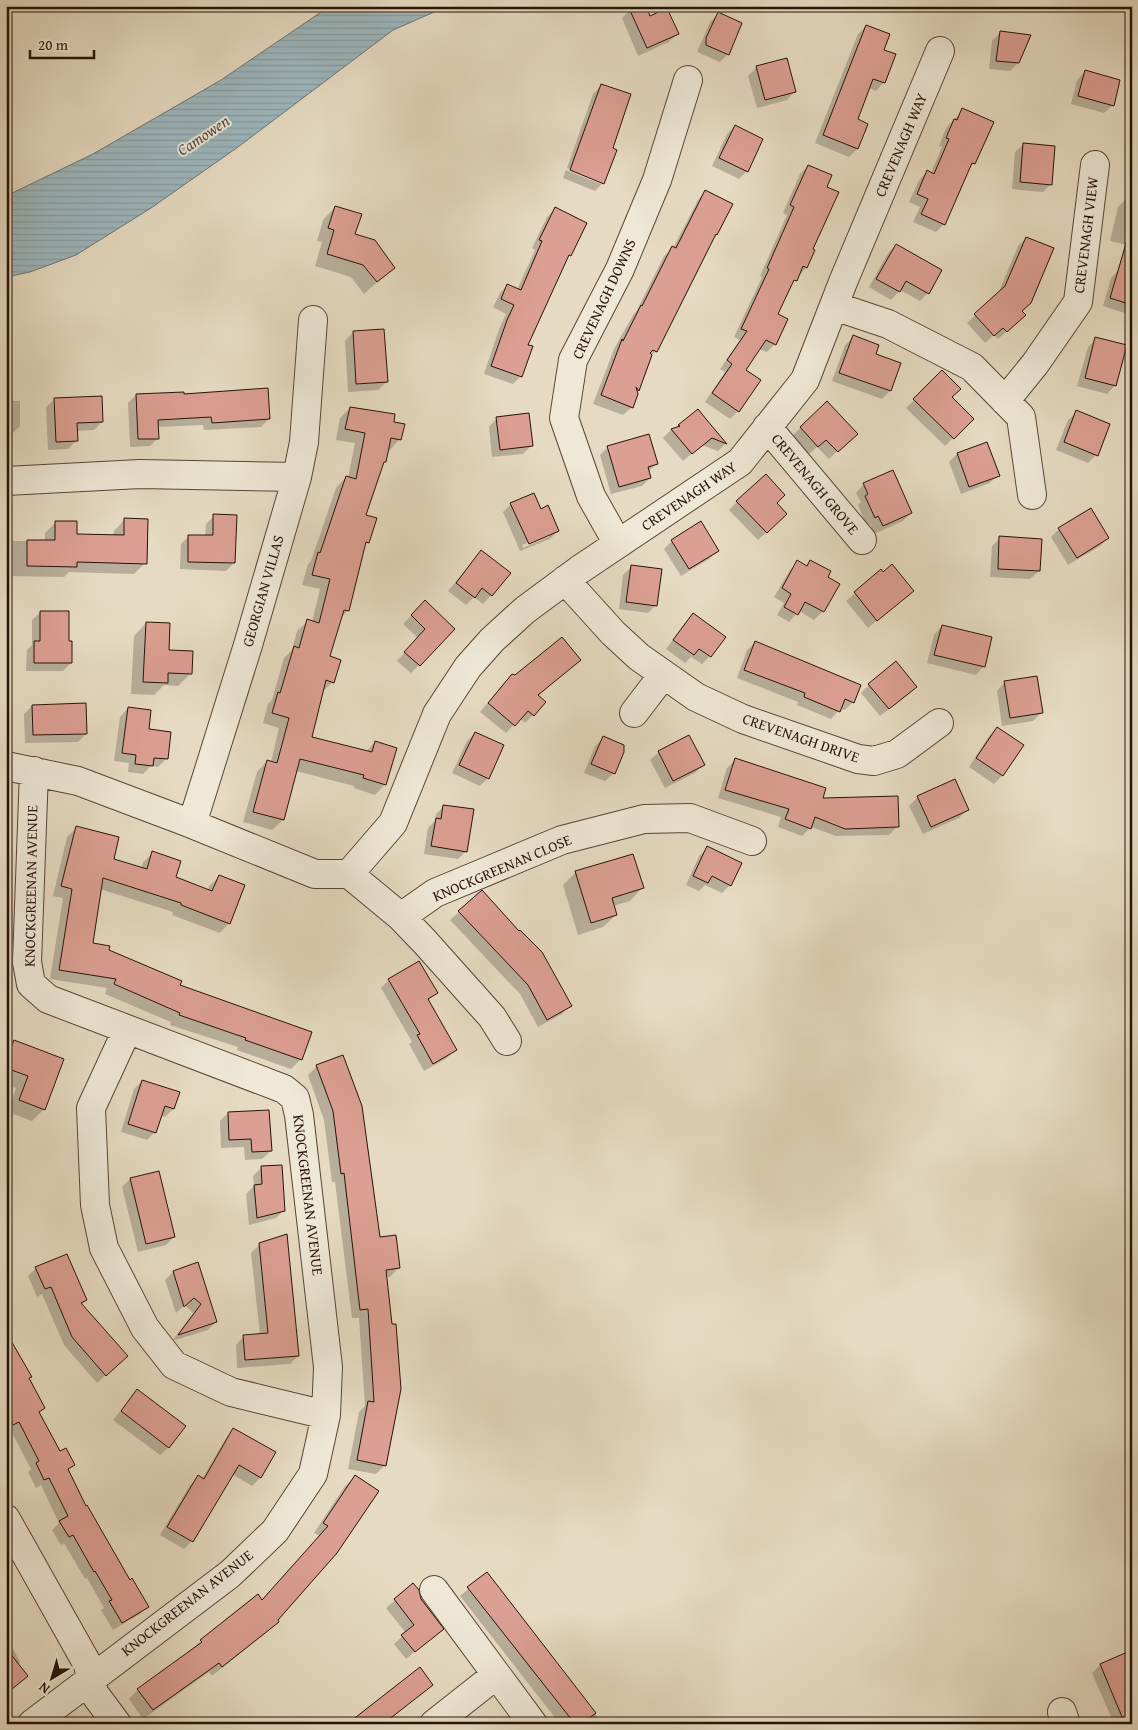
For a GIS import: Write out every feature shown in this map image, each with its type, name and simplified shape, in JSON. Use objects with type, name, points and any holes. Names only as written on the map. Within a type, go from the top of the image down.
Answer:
[{"type":"street","name":"CREVENAGH WAY","points":[[349,874],[393,823],[438,714],[468,667],[492,640],[525,610],[565,580],[740,462],[805,380],[940,51]]},
{"type":"street","name":"CREVENAGH DOWNS","points":[[618,544],[590,496],[564,418],[567,398],[573,360],[620,269],[657,180],[688,80]]},
{"type":"street","name":"CREVENAGH VIEW","points":[[1005,401],[1035,364],[1078,302],[1095,165]]},
{"type":"street","points":[[834,306],[888,324],[972,367],[1021,417],[1032,495]]},
{"type":"street","name":"GEORGIAN VILLAS","points":[[192,824],[248,645],[297,477],[304,442],[313,320]]},
{"type":"street","name":"CREVENAGH GROVE","points":[[768,427],[862,540]]},
{"type":"street","points":[[6,481],[140,474],[297,477]]},
{"type":"street","name":"CREVENAGH DRIVE","points":[[565,580],[613,633],[639,658],[696,697],[743,719],[858,759],[874,761],[897,754],[938,723]]},
{"type":"street","points":[[634,713],[662,675]]},
{"type":"street","points":[[6,766],[78,781],[192,824],[315,874],[349,874],[401,917],[425,942],[492,1017],[507,1041]]},
{"type":"street","name":"KNOCKGREENAN AVENUE","points":[[32,1724],[90,1678],[230,1574],[275,1531],[313,1474],[326,1415],[328,1367],[300,1115],[295,1098],[284,1089],[48,999],[31,984],[27,962],[34,771]]},
{"type":"street","name":"KNOCKGREENAN CLOSE","points":[[401,917],[435,893],[562,840],[644,819],[690,818],[752,841]]},
{"type":"street","points":[[126,1030],[91,1108],[95,1205],[104,1248],[108,1257],[145,1328],[174,1365],[231,1392],[326,1415]]},
{"type":"street","points":[[6,1519],[88,1665],[94,1693],[117,1724]]},
{"type":"street","points":[[434,1590],[533,1724]]},
{"type":"street","points":[[434,1724],[496,1675]]},
{"type":"water","name":"Camowen","points":[[330,6],[448,6],[393,30],[238,147],[151,208],[76,255],[30,272],[6,277],[6,196],[93,154],[221,80]]},
{"type":"building","points":[[628,6],[646,6],[650,16],[667,8],[679,34],[647,48]]},
{"type":"building","points":[[718,12],[742,23],[729,55],[706,45],[706,38]]},
{"type":"building","points":[[866,25],[890,34],[884,50],[896,54],[885,83],[873,79],[858,119],[868,124],[858,149],[823,135]]},
{"type":"building","points":[[1000,31],[1031,35],[1019,63],[996,61]]},
{"type":"building","points":[[787,58],[796,92],[765,100],[756,66]]},
{"type":"building","points":[[1085,70],[1120,80],[1114,106],[1078,96]]},
{"type":"building","points":[[601,84],[631,94],[613,148],[617,150],[604,184],[570,170]]},
{"type":"building","points":[[962,108],[994,122],[975,164],[972,163],[945,225],[921,214],[928,199],[917,194],[927,170],[934,174],[949,139],[946,138],[954,119],[957,120]]},
{"type":"building","points":[[735,125],[763,139],[748,172],[719,158]]},
{"type":"building","points":[[1023,143],[1055,146],[1052,185],[1020,182]]},
{"type":"building","points":[[808,165],[832,175],[827,187],[839,192],[813,249],[815,250],[807,268],[803,266],[797,281],[794,280],[778,314],[788,319],[776,345],[766,340],[746,370],[761,380],[739,412],[712,393],[732,364],[727,360],[747,331],[741,329],[769,269],[767,268],[794,207],[790,205]]},
{"type":"building","points":[[705,190],[733,204],[657,352],[653,350],[650,353],[652,355],[639,391],[636,387],[638,394],[633,408],[601,395],[622,339],[623,341],[672,246],[676,248]]},
{"type":"building","points":[[335,206],[362,214],[355,234],[375,240],[395,268],[377,282],[363,265],[327,254],[334,230],[328,228]]},
{"type":"building","points":[[555,207],[587,223],[571,256],[569,255],[528,345],[533,346],[522,377],[491,366],[514,305],[501,299],[507,284],[521,290],[542,241],[539,240]]},
{"type":"building","points":[[1026,237],[1054,248],[1031,303],[1022,311],[1026,315],[1007,332],[1003,328],[994,336],[974,314],[1005,286]]},
{"type":"building","points":[[1127,240],[1132,240],[1132,305],[1110,298]]},
{"type":"building","points":[[896,244],[942,270],[929,294],[906,281],[900,292],[876,279]]},
{"type":"building","points":[[384,329],[388,382],[356,384],[353,331]]},
{"type":"building","points":[[853,335],[879,345],[876,354],[901,363],[891,391],[839,373]]},
{"type":"building","points":[[1095,337],[1127,345],[1116,386],[1085,378]]},
{"type":"building","points":[[942,370],[961,389],[952,397],[974,419],[954,439],[913,399]]},
{"type":"building","points":[[268,388],[270,419],[212,423],[211,417],[158,420],[159,439],[138,439],[136,394],[184,392],[184,394]]},
{"type":"building","points":[[102,396],[103,422],[77,423],[78,441],[56,442],[54,398]]},
{"type":"building","points":[[827,401],[858,434],[838,452],[826,440],[818,447],[800,427]]},
{"type":"building","points":[[350,407],[395,414],[394,422],[405,424],[401,440],[391,438],[386,462],[384,462],[366,515],[377,518],[369,543],[366,542],[349,611],[344,610],[330,656],[341,660],[334,683],[326,680],[312,737],[372,752],[375,741],[397,748],[386,785],[363,778],[364,775],[300,759],[284,820],[253,812],[267,760],[277,763],[289,718],[272,713],[278,692],[280,693],[294,646],[299,648],[307,619],[319,623],[330,579],[312,575],[318,552],[320,553],[346,476],[356,479],[365,433],[345,429]]},
{"type":"building","points":[[698,409],[727,444],[712,438],[692,454],[671,429],[680,426],[678,425]]},
{"type":"building","points":[[1076,410],[1110,424],[1098,456],[1064,442]]},
{"type":"building","points":[[529,413],[533,446],[500,450],[496,417]]},
{"type":"building","points":[[649,434],[658,464],[648,467],[651,478],[619,487],[607,446]]},
{"type":"building","points":[[987,442],[1000,476],[969,487],[957,453]]},
{"type":"building","points":[[893,470],[912,513],[883,526],[878,516],[875,518],[865,496],[868,494],[863,483]]},
{"type":"building","points":[[766,474],[785,495],[777,503],[787,514],[767,533],[736,501]]},
{"type":"building","points":[[534,493],[541,509],[548,505],[559,531],[529,544],[510,503]]},
{"type":"building","points":[[1091,508],[1109,538],[1077,558],[1058,528]]},
{"type":"building","points":[[213,514],[237,515],[235,563],[188,562],[188,535],[213,535]]},
{"type":"building","points":[[124,518],[148,519],[147,564],[77,562],[77,567],[27,566],[27,540],[55,540],[55,521],[77,521],[77,534],[124,535]]},
{"type":"building","points":[[701,521],[719,551],[689,569],[671,540]]},
{"type":"building","points":[[999,536],[1042,539],[1040,571],[998,569]]},
{"type":"building","points":[[481,550],[511,573],[492,596],[482,588],[475,598],[456,583]]},
{"type":"building","points":[[797,560],[807,566],[810,560],[831,571],[828,577],[840,584],[824,612],[805,602],[798,615],[784,607],[791,594],[782,588]]},
{"type":"building","points":[[892,564],[914,591],[877,621],[854,592],[881,569],[883,572]]},
{"type":"building","points":[[631,565],[662,569],[657,606],[626,602]]},
{"type":"building","points":[[425,600],[455,629],[420,666],[404,652],[425,629],[411,615]]},
{"type":"building","points":[[40,611],[69,611],[69,641],[72,641],[72,663],[34,663],[34,641],[40,641]]},
{"type":"building","points":[[693,613],[726,637],[711,657],[699,649],[694,655],[673,640]]},
{"type":"building","points":[[146,622],[170,623],[169,650],[193,651],[192,674],[168,673],[168,683],[143,682]]},
{"type":"building","points":[[942,625],[992,637],[985,667],[934,655]]},
{"type":"building","points":[[562,637],[581,660],[538,695],[546,702],[534,716],[528,711],[515,726],[488,703],[512,674],[515,675]]},
{"type":"building","points":[[755,641],[861,685],[854,703],[845,699],[840,712],[804,697],[805,693],[744,670]]},
{"type":"building","points":[[896,661],[917,687],[889,709],[868,684]]},
{"type":"building","points":[[1037,676],[1043,713],[1010,718],[1004,681]]},
{"type":"building","points":[[86,703],[87,734],[33,735],[32,705]]},
{"type":"building","points":[[128,707],[151,710],[149,729],[171,732],[168,759],[154,758],[153,766],[135,764],[136,755],[122,753]]},
{"type":"building","points":[[997,727],[1024,745],[1003,776],[976,758]]},
{"type":"building","points":[[475,732],[504,745],[489,779],[459,765]]},
{"type":"building","points":[[689,735],[705,765],[673,781],[658,751]]},
{"type":"building","points":[[603,736],[624,745],[624,752],[615,774],[591,764]]},
{"type":"building","points":[[735,758],[826,788],[823,798],[898,796],[899,827],[845,829],[815,817],[811,829],[785,819],[789,809],[725,790]]},
{"type":"building","points":[[955,779],[969,810],[931,827],[917,796]]},
{"type":"building","points":[[443,805],[474,809],[467,852],[431,846],[436,818],[441,819]]},
{"type":"building","points":[[76,826],[119,837],[114,859],[147,869],[152,851],[181,861],[176,877],[212,891],[219,875],[245,885],[230,924],[181,905],[181,903],[103,878],[93,943],[110,946],[109,950],[182,981],[180,985],[312,1032],[302,1060],[179,1015],[180,1013],[114,984],[116,979],[59,970],[72,889],[61,886]]},
{"type":"building","points":[[707,846],[742,863],[731,886],[712,876],[708,883],[693,876]]},
{"type":"building","points":[[633,854],[644,888],[612,898],[617,915],[591,923],[575,871]]},
{"type":"building","points":[[482,890],[519,931],[542,952],[572,1006],[547,1020],[528,985],[458,911]]},
{"type":"building","points":[[419,961],[438,993],[428,999],[457,1050],[433,1064],[417,1035],[420,1034],[388,979]]},
{"type":"building","points":[[14,1040],[64,1059],[45,1110],[19,1100],[28,1076],[6,1068],[6,1062]]},
{"type":"building","points":[[343,1055],[362,1106],[380,1237],[396,1235],[400,1268],[386,1270],[392,1324],[396,1324],[401,1389],[386,1466],[357,1460],[368,1401],[374,1402],[368,1309],[360,1310],[344,1173],[341,1174],[333,1111],[316,1065]]},
{"type":"building","points":[[142,1080],[180,1092],[174,1109],[165,1106],[156,1133],[128,1124]]},
{"type":"building","points":[[269,1110],[272,1151],[252,1152],[251,1139],[229,1140],[228,1112]]},
{"type":"building","points":[[282,1165],[285,1211],[257,1218],[254,1185],[262,1184],[261,1166]]},
{"type":"building","points":[[159,1171],[175,1237],[146,1244],[130,1178]]},
{"type":"building","points":[[287,1234],[299,1356],[245,1360],[243,1335],[268,1333],[259,1243]]},
{"type":"building","points":[[67,1254],[87,1300],[81,1303],[128,1356],[106,1376],[72,1337],[51,1287],[45,1289],[35,1267]]},
{"type":"building","points":[[198,1262],[217,1322],[178,1335],[201,1304],[194,1298],[184,1307],[173,1271]]},
{"type":"building","points":[[6,1332],[32,1377],[29,1378],[45,1408],[39,1412],[60,1451],[66,1448],[75,1465],[68,1469],[86,1506],[130,1580],[132,1578],[149,1607],[122,1623],[109,1601],[112,1600],[73,1535],[69,1537],[59,1521],[68,1516],[49,1478],[44,1480],[36,1463],[39,1461],[19,1422],[13,1425],[6,1412]]},
{"type":"building","points":[[137,1389],[186,1426],[169,1448],[121,1411]]},
{"type":"building","points":[[233,1428],[276,1452],[261,1478],[239,1465],[193,1542],[167,1527],[198,1475],[204,1479]]},
{"type":"building","points":[[355,1475],[379,1491],[337,1553],[278,1620],[279,1622],[222,1667],[219,1663],[153,1710],[137,1689],[202,1642],[200,1640],[258,1594],[262,1600],[328,1526],[323,1523]]},
{"type":"building","points":[[487,1572],[596,1713],[581,1724],[575,1724],[467,1587]]},
{"type":"building","points":[[413,1583],[419,1590],[421,1599],[444,1629],[415,1652],[401,1635],[414,1625],[394,1599]]},
{"type":"building","points":[[6,1648],[28,1676],[6,1694]]},
{"type":"building","points":[[1132,1650],[1132,1724],[1125,1724],[1100,1664]]},
{"type":"building","points":[[420,1667],[433,1685],[383,1724],[347,1724]]}]
